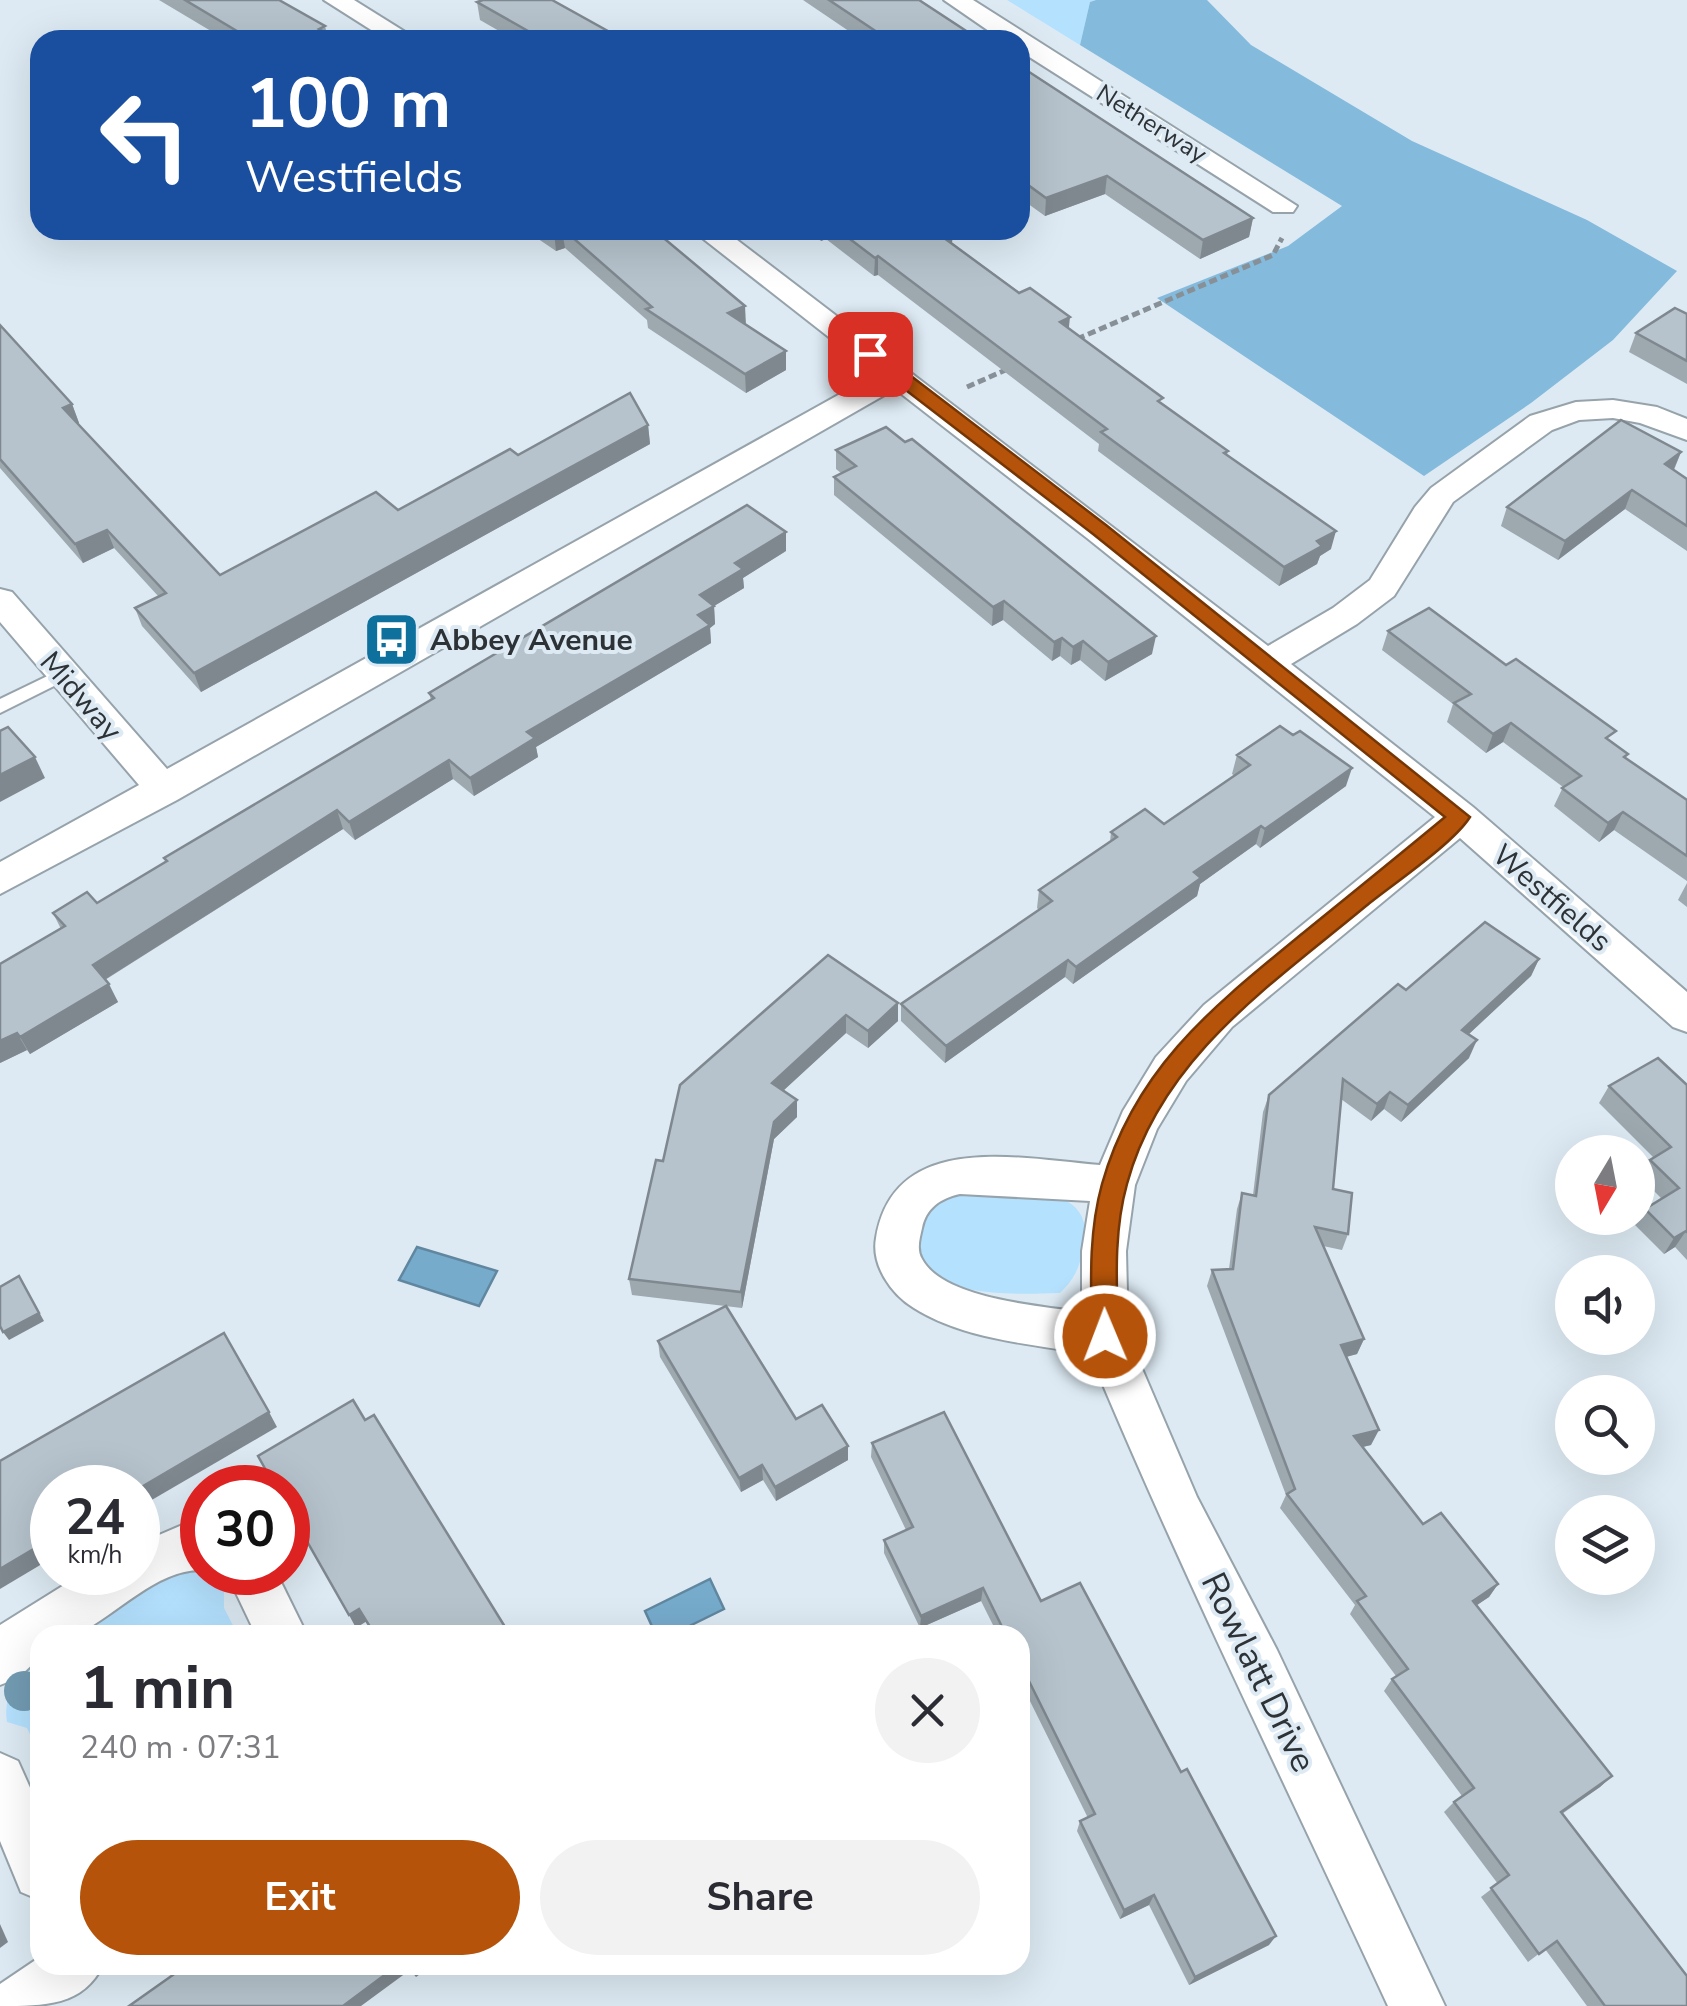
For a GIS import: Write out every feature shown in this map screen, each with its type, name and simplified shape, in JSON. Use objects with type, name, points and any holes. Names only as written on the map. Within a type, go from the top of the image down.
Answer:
[{"type":"street","points":[[336,0],[387,30]]},
{"type":"street","name":"Netherway","points":[[956,0],[1004,30]]},
{"type":"street","name":"Netherway","points":[[1030,46],[1284,206]]},
{"type":"street","name":"Westfields","points":[[719,240],[934,402],[1460,817],[1687,1016]]},
{"type":"street","points":[[0,880],[897,375]]},
{"type":"street","points":[[1266,664],[1382,588],[1426,514],[1442,495],[1541,423],[1576,411],[1613,410],[1646,414],[1687,430]]},
{"type":"street","name":"Midway","points":[[0,600],[164,790]]},
{"type":"street","name":"Rowlatt Drive","points":[[1417,2006],[1260,1668],[1180,1513],[1105,1336],[1104,1251],[1114,1185],[1138,1123],[1171,1069],[1218,1016],[1460,817]]},
{"type":"street","points":[[1105,1336],[960,1308],[935,1298],[916,1286],[904,1271],[897,1256],[898,1239],[913,1200],[925,1186],[943,1177],[967,1173],[1114,1185]]},
{"type":"street","points":[[46,1625],[95,1595]]},
{"type":"street","points":[[262,1595],[277,1625]]},
{"type":"street","points":[[0,1660],[30,1635]]},
{"type":"street","points":[[0,1779],[30,1850]]},
{"type":"street","points":[[16,2006],[61,1975]]},
{"type":"lane","points":[[0,707],[62,675]]},
{"type":"path","points":[[1062,346],[1273,255],[1289,227],[1284,206]]},
{"type":"path","points":[[934,402],[1026,361]]},
{"type":"shaded area","points":[[1007,0],[1096,0],[1090,2],[1080,45]]},
{"type":"shaded area","points":[[1207,0],[1251,45],[1412,141],[1587,220],[1677,271],[1613,340],[1531,403],[1424,476],[1157,298],[1288,246],[1342,206],[1080,45],[1090,2]]},
{"type":"shaded area","points":[[980,1189],[1052,1196],[1067,1201],[1078,1211],[1084,1225],[1084,1245],[1074,1276],[1060,1293],[975,1290],[934,1276],[921,1263],[916,1240],[926,1206],[947,1195]]},
{"type":"shaded area","points":[[417,1247],[497,1271],[479,1306],[399,1280]]},
{"type":"shaded area","points":[[180,1574],[180,1595],[224,1595],[224,1608],[233,1625],[87,1625],[135,1595],[160,1595],[160,1581]]},
{"type":"shaded area","points":[[710,1579],[724,1609],[691,1625],[651,1625],[645,1611]]},
{"type":"shaded area","points":[[30,1664],[30,1734],[27,1728],[7,1722],[6,1711],[10,1692]]},
{"type":"building","points":[[185,0],[279,0],[325,26],[321,30],[235,30]]},
{"type":"building","points":[[552,0],[606,30],[526,30],[477,2]]},
{"type":"building","points":[[829,0],[919,0],[965,30],[874,30]]},
{"type":"building","points":[[1030,73],[1253,218],[1203,240],[1107,176],[1046,198],[1030,186]]},
{"type":"building","points":[[575,240],[666,240],[745,306],[728,313],[786,351],[745,374],[646,309],[652,307]]},
{"type":"building","points":[[851,240],[947,240],[1019,293],[1030,288],[1070,317],[1060,322],[1163,398],[1158,401],[1228,451],[1224,453],[1336,531],[1317,541],[1322,546],[1284,567],[1101,432],[1107,429],[878,256],[875,258]]},
{"type":"building","points":[[1675,308],[1687,314],[1687,361],[1636,333]]},
{"type":"building","points":[[0,325],[72,404],[63,408],[220,575],[376,492],[398,510],[510,449],[518,455],[630,393],[648,425],[194,673],[135,608],[166,593],[107,530],[75,544],[0,459]]},
{"type":"building","points":[[1621,420],[1681,452],[1665,464],[1687,479],[1687,526],[1632,490],[1565,541],[1507,507]]},
{"type":"building","points":[[886,427],[905,442],[912,439],[1156,636],[1108,662],[1083,641],[1073,647],[1062,638],[1054,642],[1004,601],[993,607],[834,477],[856,466],[836,450]]},
{"type":"building","points":[[747,505],[786,532],[735,563],[743,569],[700,595],[714,606],[698,615],[710,625],[527,732],[535,738],[470,778],[449,760],[349,822],[337,810],[93,965],[109,984],[20,1037],[17,1033],[0,1041],[0,964],[65,926],[53,913],[87,892],[97,903],[167,861],[164,858],[434,698],[429,693]]},
{"type":"building","points":[[1429,608],[1506,665],[1516,659],[1616,731],[1606,738],[1628,754],[1624,757],[1687,800],[1687,856],[1623,812],[1608,823],[1562,788],[1581,776],[1511,723],[1493,734],[1454,703],[1471,694],[1388,631]]},
{"type":"building","points":[[1280,726],[1293,735],[1300,731],[1352,768],[1265,829],[1261,826],[1194,872],[1201,878],[1076,967],[1068,960],[946,1046],[901,1004],[1052,901],[1039,890],[1117,837],[1111,832],[1145,809],[1164,824],[1250,765],[1237,755]]},
{"type":"building","points":[[8,727],[35,757],[0,775],[0,731]]},
{"type":"building","points":[[1485,922],[1539,959],[1462,1030],[1477,1040],[1408,1105],[1390,1092],[1377,1104],[1343,1079],[1333,1189],[1352,1193],[1348,1234],[1315,1227],[1364,1339],[1341,1345],[1379,1430],[1354,1436],[1423,1524],[1441,1513],[1498,1584],[1473,1601],[1612,1776],[1561,1812],[1687,1976],[1687,2006],[1605,2006],[1557,1941],[1539,1954],[1491,1888],[1509,1875],[1454,1802],[1474,1788],[1392,1679],[1408,1669],[1357,1601],[1366,1596],[1287,1494],[1295,1489],[1212,1270],[1233,1269],[1242,1193],[1256,1196],[1269,1095],[1398,984],[1406,990]]},
{"type":"building","points":[[828,955],[898,1003],[868,1031],[846,1015],[772,1083],[797,1100],[774,1122],[741,1292],[629,1279],[656,1160],[663,1161],[680,1085]]},
{"type":"building","points":[[1658,1058],[1687,1085],[1687,1232],[1674,1238],[1655,1219],[1655,1203],[1679,1188],[1655,1165],[1655,1157],[1671,1147],[1609,1086]]},
{"type":"building","points":[[19,1276],[39,1313],[3,1332],[0,1287]]},
{"type":"building","points":[[726,1306],[796,1419],[822,1405],[848,1446],[775,1487],[762,1465],[739,1478],[658,1341]]},
{"type":"building","points":[[224,1333],[269,1412],[160,1476],[160,1465],[30,1465],[30,1551],[0,1569],[0,1461]]},
{"type":"building","points":[[353,1400],[365,1420],[374,1415],[504,1625],[369,1625],[359,1609],[349,1615],[310,1547],[310,1465],[263,1465],[258,1456]]},
{"type":"building","points":[[944,1412],[1041,1601],[1080,1583],[1181,1772],[1187,1769],[1276,1936],[1195,1977],[1154,1895],[1124,1910],[1080,1821],[1095,1814],[1030,1683],[1030,1625],[1001,1625],[983,1588],[921,1616],[884,1540],[913,1527],[872,1443]]},
{"type":"building","points":[[173,1975],[385,1975],[343,2006],[129,2006]]},
{"type":"place","name":"Abbey Avenue","points":[[391,640]]},
{"type":"route","points":[[870,354],[1100,530],[1460,817],[1218,1016],[1171,1069],[1138,1123],[1114,1185],[1104,1251],[1105,1336]]}]
